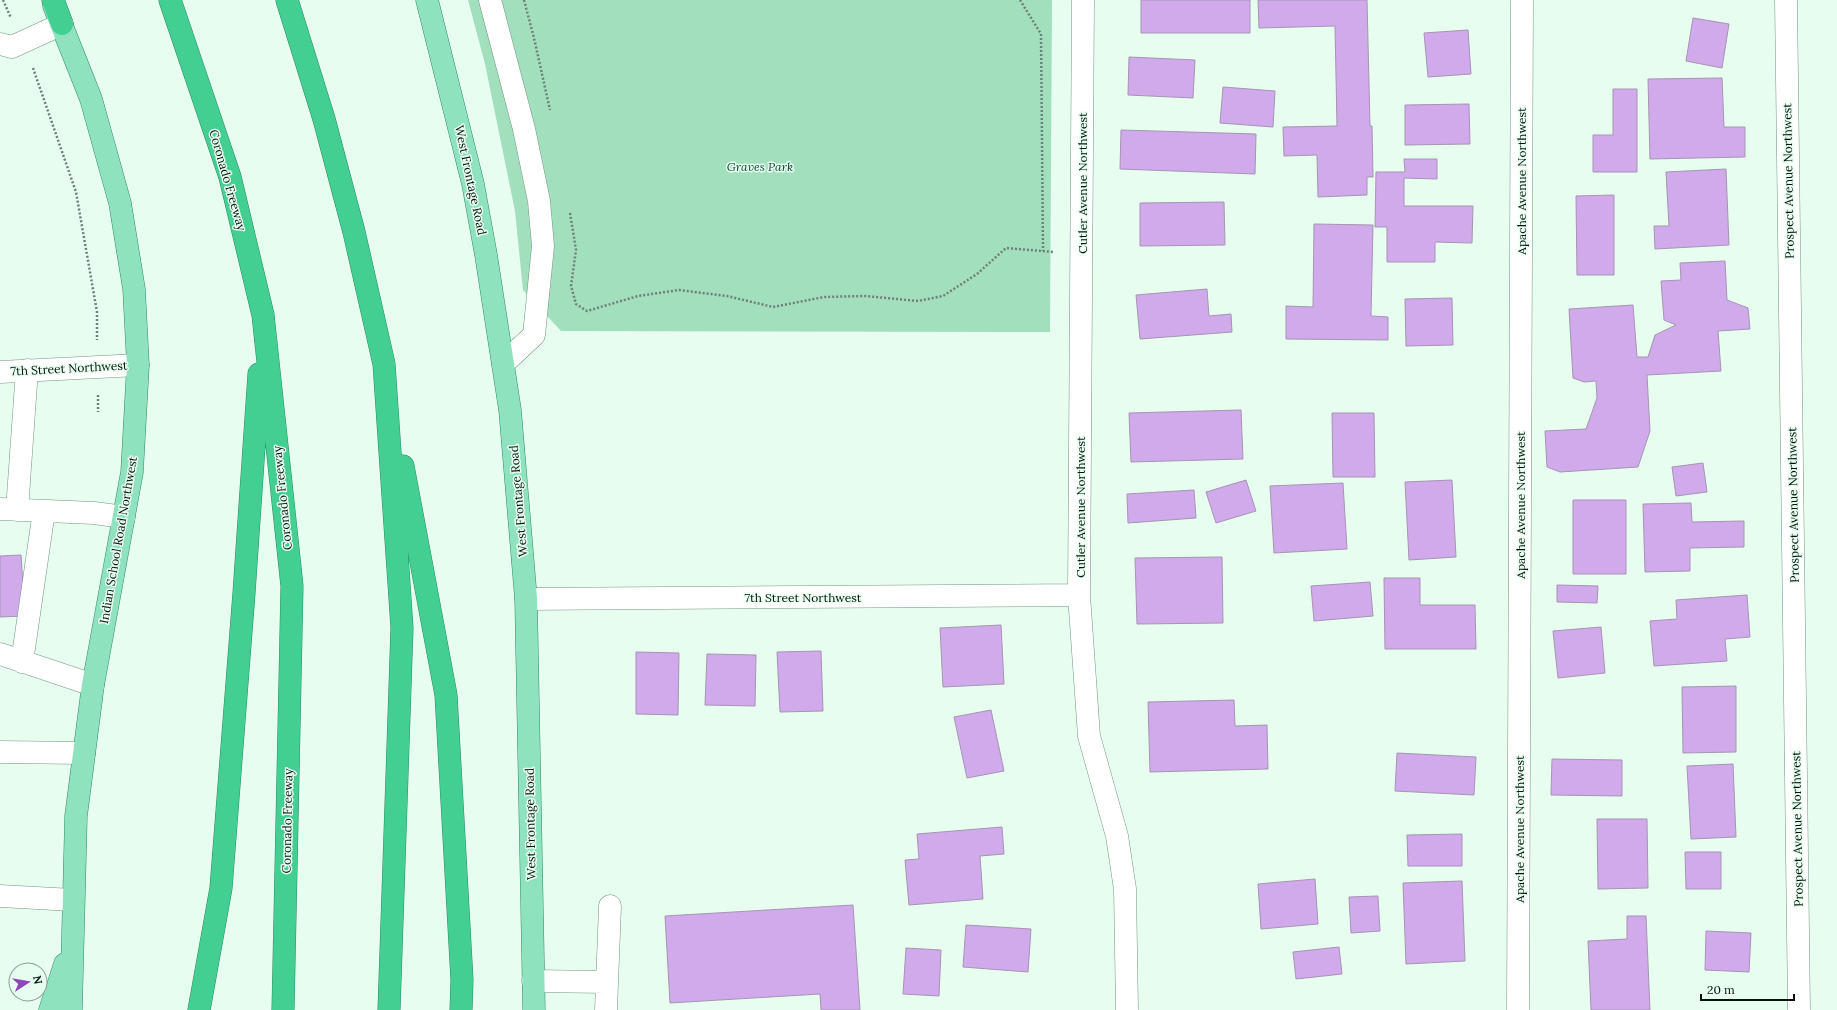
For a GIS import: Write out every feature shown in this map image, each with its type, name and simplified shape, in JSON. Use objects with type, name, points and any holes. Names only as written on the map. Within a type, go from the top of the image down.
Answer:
[{"type":"highway","points":[[52,0],[62,24]]},
{"type":"highway","name":"Coronado Freeway","points":[[170,0],[230,176],[263,315],[292,586],[283,1010]]},
{"type":"highway","points":[[287,0],[324,119],[354,232],[384,364],[446,695],[462,980],[461,1010]]},
{"type":"highway","points":[[199,1010],[220,888],[245,585],[263,315]]},
{"type":"highway","points":[[384,364],[402,628],[390,1010]]},
{"type":"main road","name":"West Frontage Road","points":[[427,0],[473,184],[486,255],[510,410],[526,599],[534,1010]]},
{"type":"main road","name":"Indian School Road Northwest","points":[[62,24],[91,99],[120,203],[134,289],[138,365],[132,472],[93,685],[76,816],[71,1010]]},
{"type":"main road","points":[[50,1010],[72,944]]},
{"type":"street","points":[[490,0],[524,129],[539,201],[543,246],[534,335],[503,364]]},
{"type":"street","name":"Cutler Avenue Northwest","points":[[1083,0],[1079,595],[1089,736],[1117,836],[1125,889],[1127,1010]]},
{"type":"street","name":"Apache Avenue Northwest","points":[[1518,1010],[1522,0]]},
{"type":"street","name":"Prospect Avenue Northwest","points":[[1786,0],[1799,1010]]},
{"type":"street","points":[[0,44],[12,47],[62,24]]},
{"type":"street","name":"7th Street Northwest","points":[[0,372],[138,365]]},
{"type":"street","points":[[27,370],[8,509],[124,517]]},
{"type":"street","points":[[22,662],[44,511]]},
{"type":"street","name":"7th Street Northwest","points":[[526,599],[1079,595]]},
{"type":"street","points":[[0,654],[93,685]]},
{"type":"street","points":[[0,752],[84,753]]},
{"type":"street","points":[[0,896],[73,900]]},
{"type":"street","points":[[606,1010],[610,906]]},
{"type":"street","points":[[533,981],[606,982]]},
{"type":"path","points":[[524,0],[534,38],[550,113]]},
{"type":"path","points":[[1020,0],[1041,34],[1043,251]]},
{"type":"path","points":[[39,81],[76,192],[97,312]]},
{"type":"path","points":[[569,212],[576,250],[571,286],[576,304],[588,311],[638,296],[679,290],[727,296],[773,307],[824,297],[865,296],[918,301],[943,296],[977,274],[1006,248],[1082,254]]},
{"type":"green space","name":"Graves Park","points":[[468,0],[1052,0],[1050,332],[561,331],[523,290],[515,211],[485,64]]},
{"type":"building","points":[[1141,0],[1250,0],[1250,33],[1141,33]]},
{"type":"building","points":[[1258,0],[1367,0],[1370,126],[1372,126],[1373,177],[1367,177],[1367,195],[1318,197],[1317,155],[1284,156],[1283,127],[1337,126],[1335,26],[1259,28]]},
{"type":"building","points":[[1693,18],[1729,24],[1722,68],[1686,61]]},
{"type":"building","points":[[1468,30],[1471,74],[1428,77],[1424,33]]},
{"type":"building","points":[[1129,57],[1195,60],[1193,98],[1128,95]]},
{"type":"building","points":[[1722,78],[1724,127],[1745,127],[1745,157],[1650,159],[1648,79]]},
{"type":"building","points":[[1223,87],[1275,91],[1273,127],[1220,123]]},
{"type":"building","points":[[1613,89],[1637,89],[1637,172],[1593,172],[1593,135],[1613,135]]},
{"type":"building","points":[[1469,104],[1470,144],[1405,145],[1405,105]]},
{"type":"building","points":[[1121,130],[1256,134],[1255,174],[1120,169]]},
{"type":"building","points":[[1404,159],[1437,159],[1437,179],[1404,178],[1404,206],[1473,206],[1472,243],[1435,242],[1435,262],[1387,262],[1387,227],[1375,227],[1376,172],[1405,172]]},
{"type":"building","points":[[1726,169],[1729,245],[1655,249],[1654,226],[1669,226],[1666,172]]},
{"type":"building","points":[[1614,195],[1614,275],[1577,275],[1576,196]]},
{"type":"building","points":[[1224,202],[1225,245],[1140,246],[1140,203]]},
{"type":"building","points":[[1314,224],[1373,225],[1371,316],[1388,317],[1388,340],[1286,339],[1286,306],[1313,307]]},
{"type":"building","points":[[1725,261],[1727,300],[1748,308],[1750,329],[1718,331],[1721,371],[1647,375],[1650,431],[1638,467],[1560,472],[1547,467],[1545,431],[1586,429],[1597,398],[1596,381],[1584,382],[1573,378],[1569,309],[1633,305],[1637,357],[1648,357],[1655,335],[1676,325],[1664,320],[1661,281],[1681,280],[1680,263]]},
{"type":"building","points":[[1207,289],[1209,316],[1231,314],[1232,332],[1140,339],[1136,295]]},
{"type":"building","points":[[1452,298],[1453,345],[1406,346],[1405,299]]},
{"type":"building","points":[[1241,410],[1243,459],[1131,462],[1129,413]]},
{"type":"building","points":[[1332,413],[1374,413],[1375,477],[1333,477]]},
{"type":"building","points":[[1703,463],[1707,492],[1676,496],[1672,467]]},
{"type":"building","points":[[1246,480],[1256,511],[1216,523],[1206,492]]},
{"type":"building","points":[[1452,480],[1456,557],[1409,560],[1405,482]]},
{"type":"building","points":[[1343,483],[1347,549],[1274,553],[1270,486]]},
{"type":"building","points":[[1194,490],[1196,518],[1128,523],[1127,494]]},
{"type":"building","points":[[1573,500],[1626,500],[1626,574],[1573,574]]},
{"type":"building","points":[[1691,503],[1692,522],[1744,521],[1744,547],[1690,548],[1690,571],[1645,572],[1643,504]]},
{"type":"building","points":[[21,555],[25,616],[0,617],[0,556]]},
{"type":"building","points":[[1222,557],[1223,623],[1137,624],[1135,558]]},
{"type":"building","points":[[1384,578],[1420,578],[1420,605],[1475,605],[1476,649],[1385,649]]},
{"type":"building","points":[[1370,582],[1373,616],[1314,621],[1311,586]]},
{"type":"building","points":[[1557,585],[1598,586],[1597,603],[1557,602]]},
{"type":"building","points":[[1747,595],[1750,637],[1725,639],[1727,661],[1654,666],[1650,621],[1677,619],[1676,600]]},
{"type":"building","points":[[1001,625],[1004,684],[943,687],[940,628]]},
{"type":"building","points":[[1601,627],[1605,673],[1558,678],[1553,631]]},
{"type":"building","points":[[821,651],[823,711],[780,712],[777,652]]},
{"type":"building","points":[[636,652],[679,653],[678,715],[636,714]]},
{"type":"building","points":[[707,654],[756,655],[755,706],[705,705]]},
{"type":"building","points":[[1736,686],[1736,752],[1683,753],[1682,687]]},
{"type":"building","points":[[1234,700],[1235,726],[1267,725],[1268,769],[1150,772],[1148,702]]},
{"type":"building","points":[[991,710],[1004,771],[967,778],[954,717]]},
{"type":"building","points":[[1397,753],[1476,757],[1474,795],[1395,791]]},
{"type":"building","points":[[1552,759],[1622,760],[1622,796],[1551,795]]},
{"type":"building","points":[[1733,764],[1736,837],[1691,839],[1687,766]]},
{"type":"building","points":[[1597,819],[1647,819],[1648,888],[1598,889]]},
{"type":"building","points":[[1002,827],[1004,854],[980,856],[983,899],[909,905],[905,860],[919,859],[917,834]]},
{"type":"building","points":[[1462,834],[1462,866],[1408,866],[1407,835]]},
{"type":"building","points":[[1685,852],[1721,852],[1721,889],[1686,889]]},
{"type":"building","points":[[1315,879],[1318,924],[1261,929],[1258,884]]},
{"type":"building","points":[[1462,881],[1465,961],[1406,964],[1403,883]]},
{"type":"building","points":[[1378,896],[1380,931],[1351,933],[1349,897]]},
{"type":"building","points":[[853,905],[860,1010],[821,1010],[820,994],[670,1003],[665,916]]},
{"type":"building","points":[[1627,916],[1646,916],[1650,1010],[1591,1010],[1588,941],[1627,939]]},
{"type":"building","points":[[966,925],[1031,929],[1028,972],[963,967]]},
{"type":"building","points":[[1706,931],[1751,933],[1749,972],[1705,970]]},
{"type":"building","points":[[1339,947],[1342,974],[1296,979],[1293,952]]},
{"type":"building","points":[[906,948],[941,950],[939,996],[903,994]]}]
